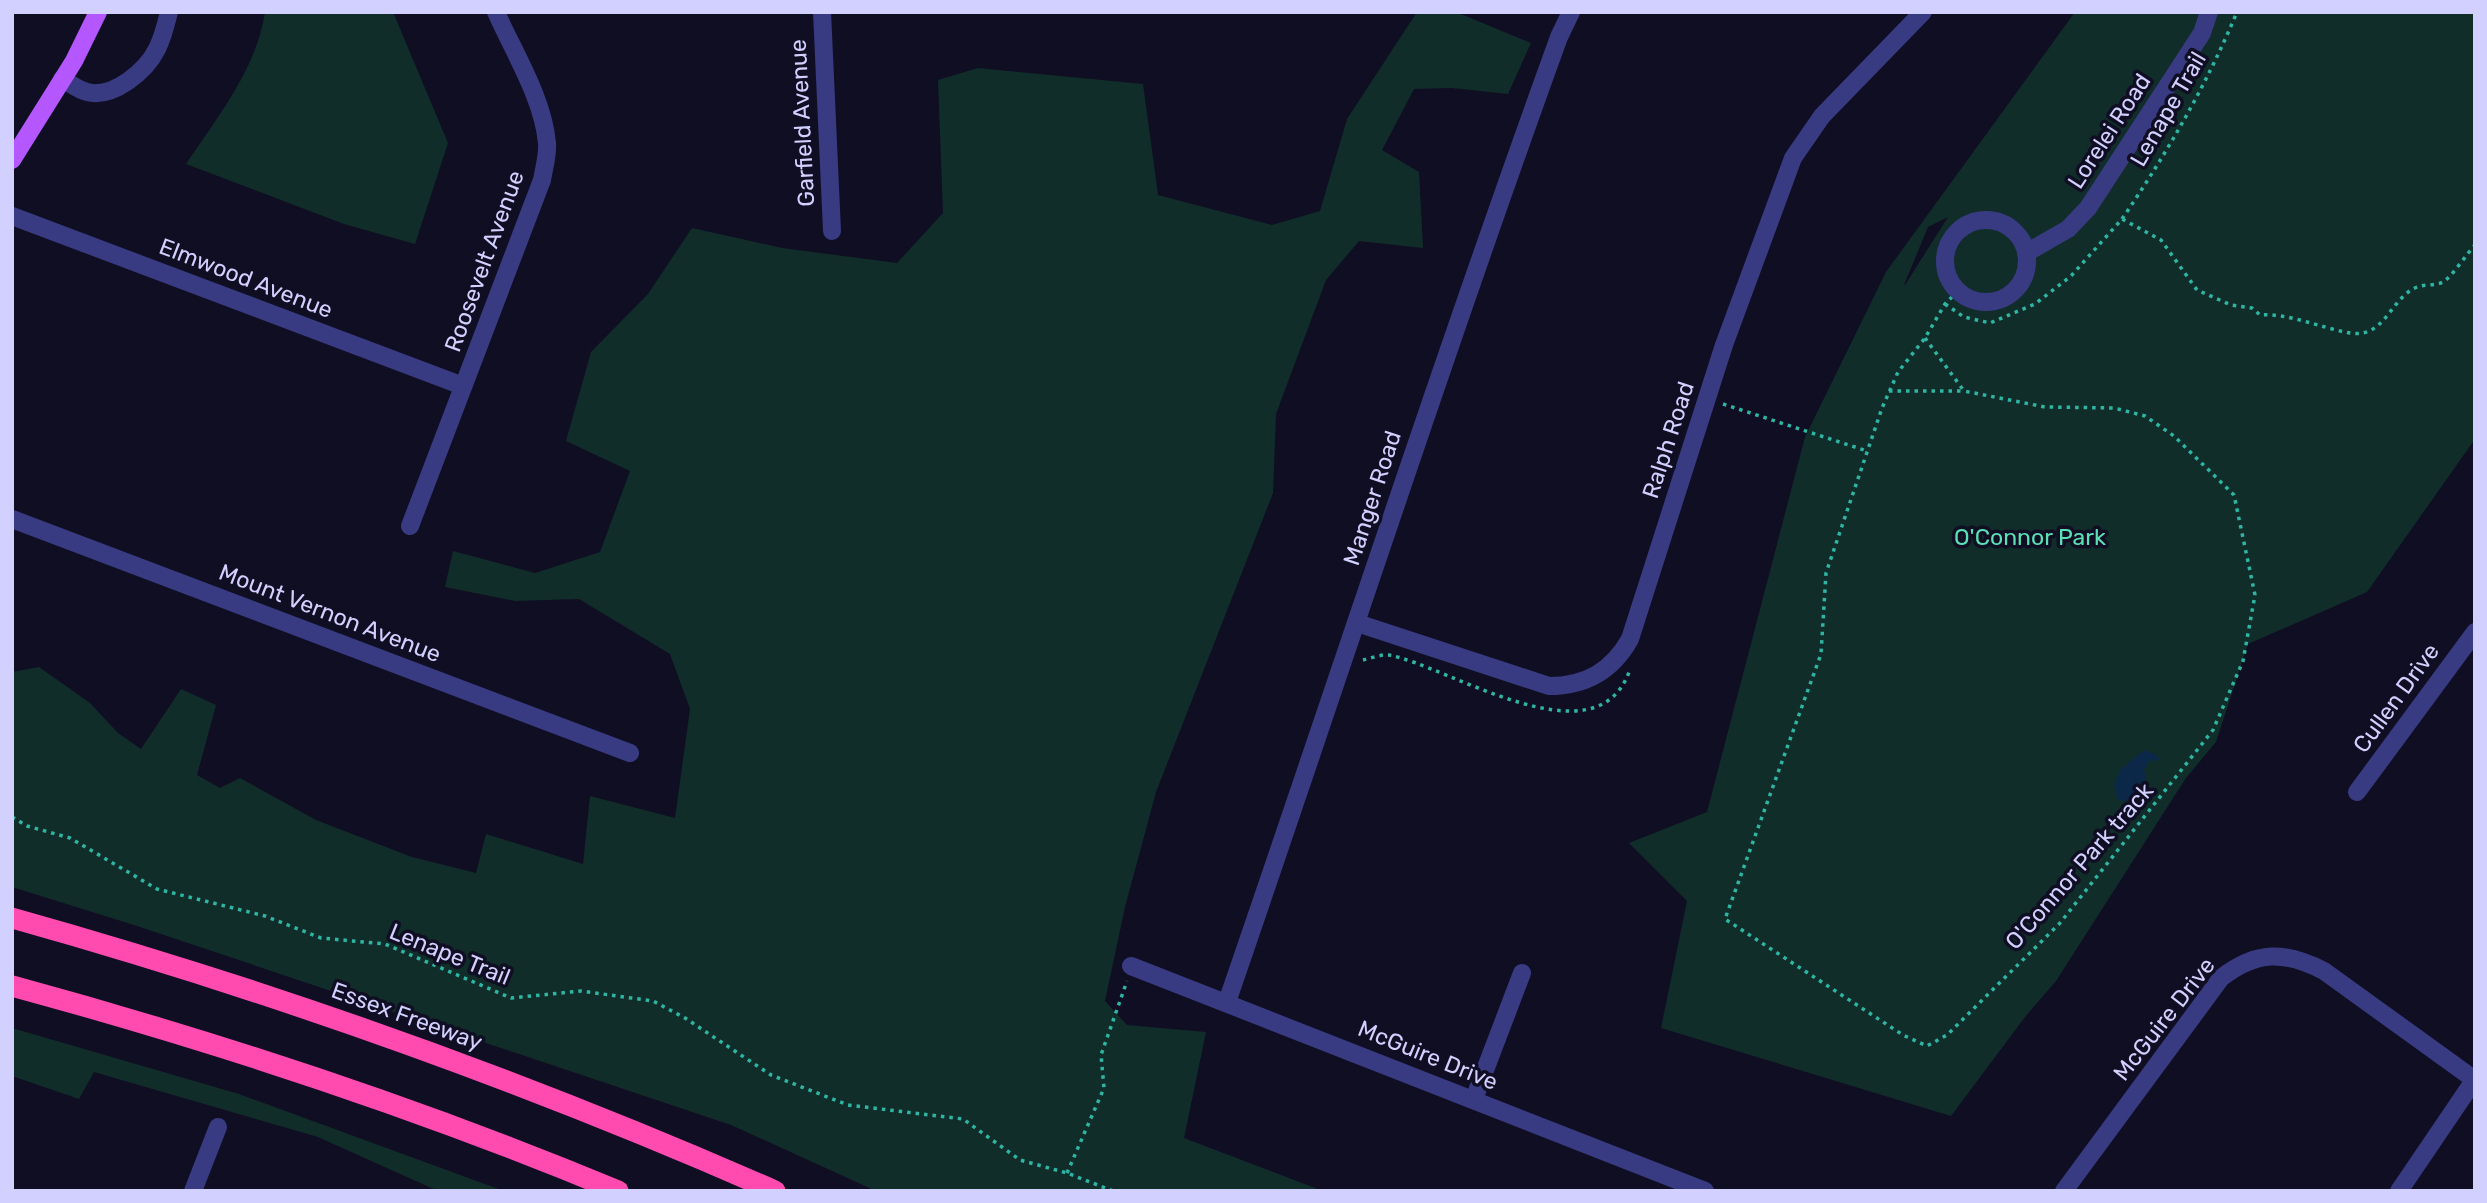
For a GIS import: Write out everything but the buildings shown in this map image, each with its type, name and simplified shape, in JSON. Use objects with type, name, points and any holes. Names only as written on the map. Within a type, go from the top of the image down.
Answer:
[{"type":"highway","name":"Essex Freeway","points":[[12,918],[152,958],[389,1036],[540,1092],[775,1191]]},
{"type":"highway","points":[[12,986],[173,1030],[419,1113],[618,1191]]},
{"type":"main road","points":[[12,160],[62,79],[98,12]]},
{"type":"street","points":[[62,79],[86,92],[95,93],[112,89],[129,80],[152,57],[169,12]]},
{"type":"street","name":"Roosevelt Avenue","points":[[410,526],[542,180],[546,162],[547,145],[538,108],[496,12]]},
{"type":"street","name":"Garfield Avenue","points":[[822,12],[832,231]]},
{"type":"street","name":"Manger Road","points":[[1227,1002],[1357,623],[1460,309],[1559,37],[1571,12]]},
{"type":"street","name":"Ralph Road","points":[[1357,623],[1549,687],[1582,682],[1611,666],[1630,639],[1724,345],[1793,158],[1822,116],[1923,12]]},
{"type":"street","name":"Lorelei Road","points":[[2026,253],[2068,229],[2088,208],[2202,33],[2209,12]]},
{"type":"street","name":"Elmwood Avenue","points":[[12,216],[463,386]]},
{"type":"street","points":[[1982,220],[2006,225],[2022,242],[2026,253],[2023,278],[2006,297],[1981,302],[1952,298],[1945,260],[1952,237],[1971,223],[1982,220]]},
{"type":"street","name":"Mount Vernon Avenue","points":[[12,519],[630,753]]},
{"type":"street","name":"Cullen Drive","points":[[2357,792],[2475,632]]},
{"type":"street","name":"McGuire Drive","points":[[2064,1191],[2221,978],[2242,962],[2273,956],[2301,959],[2324,971],[2475,1079]]},
{"type":"street","name":"McGuire Drive","points":[[1131,967],[1227,1002],[1705,1191]]},
{"type":"street","points":[[1474,1099],[1522,974]]},
{"type":"street","points":[[2399,1191],[2475,1079]]},
{"type":"street","points":[[193,1191],[218,1127]]},
{"type":"path","name":"Lenape Trail","points":[[1952,298],[1964,317],[1990,323],[2035,304],[2071,276],[2122,219],[2169,148],[2198,97],[2237,12]]},
{"type":"path","points":[[2122,219],[2161,240],[2197,290],[2231,305],[2252,308],[2260,315],[2275,314],[2351,334],[2369,332],[2384,322],[2394,304],[2415,287],[2444,282],[2475,244]]},
{"type":"path","name":"O'Connor Park track","points":[[1889,391],[1964,391],[2045,407],[2114,408],[2145,416],[2174,436],[2234,495],[2255,595],[2243,661],[2213,730],[2060,923],[1947,1035],[1927,1046],[1903,1035],[1725,919],[1821,654],[1826,573],[1889,391],[1898,372],[1952,298]]},
{"type":"path","points":[[1925,338],[1964,391]]},
{"type":"path","name":"Lenape Trail","points":[[12,817],[27,825],[70,838],[157,889],[265,916],[321,938],[385,944],[511,998],[581,991],[653,1001],[685,1018],[771,1075],[848,1105],[963,1119],[1020,1160],[1067,1173],[1113,1191]]},
{"type":"path","points":[[1067,1173],[1104,1088],[1101,1055],[1131,967]]},
{"type":"green space","points":[[265,12],[393,12],[448,143],[415,244],[344,224],[186,164],[245,73],[261,33]]},
{"type":"green space","points":[[1417,12],[1456,12],[1531,43],[1508,94],[1452,88],[1414,89],[1382,150],[1419,172],[1423,248],[1359,241],[1326,280],[1276,414],[1273,493],[1156,792],[1125,907],[1105,1001],[1127,1025],[1206,1032],[1184,1138],[1323,1191],[876,1191],[731,1125],[134,925],[12,887],[12,672],[39,667],[90,703],[118,733],[141,749],[181,689],[216,705],[197,775],[220,788],[240,778],[316,820],[412,857],[476,873],[486,834],[583,864],[590,796],[675,818],[690,709],[670,654],[579,599],[515,601],[445,587],[453,551],[535,573],[600,552],[630,471],[566,441],[591,352],[648,294],[692,228],[782,248],[897,263],[943,213],[938,80],[978,68],[1143,84],[1158,195],[1272,225],[1320,211],[1347,119]]},
{"type":"green space","name":"O'Connor Park","points":[[2075,12],[2475,12],[2475,439],[2367,592],[2248,644],[2216,742],[2186,778],[2056,981],[2025,1017],[1951,1116],[1661,1028],[1687,901],[1629,843],[1707,812],[1805,437],[1886,272]],"holes":[[[1948,217],[1905,285],[1928,227]]]},
{"type":"green space","points":[[12,1028],[239,1094],[504,1191],[438,1191],[318,1137],[94,1072],[79,1099],[12,1076]]},
{"type":"water","points":[[2144,750],[2155,754],[2160,760],[2149,761],[2144,769],[2148,791],[2133,802],[2118,800],[2114,784],[2121,769]]}]
